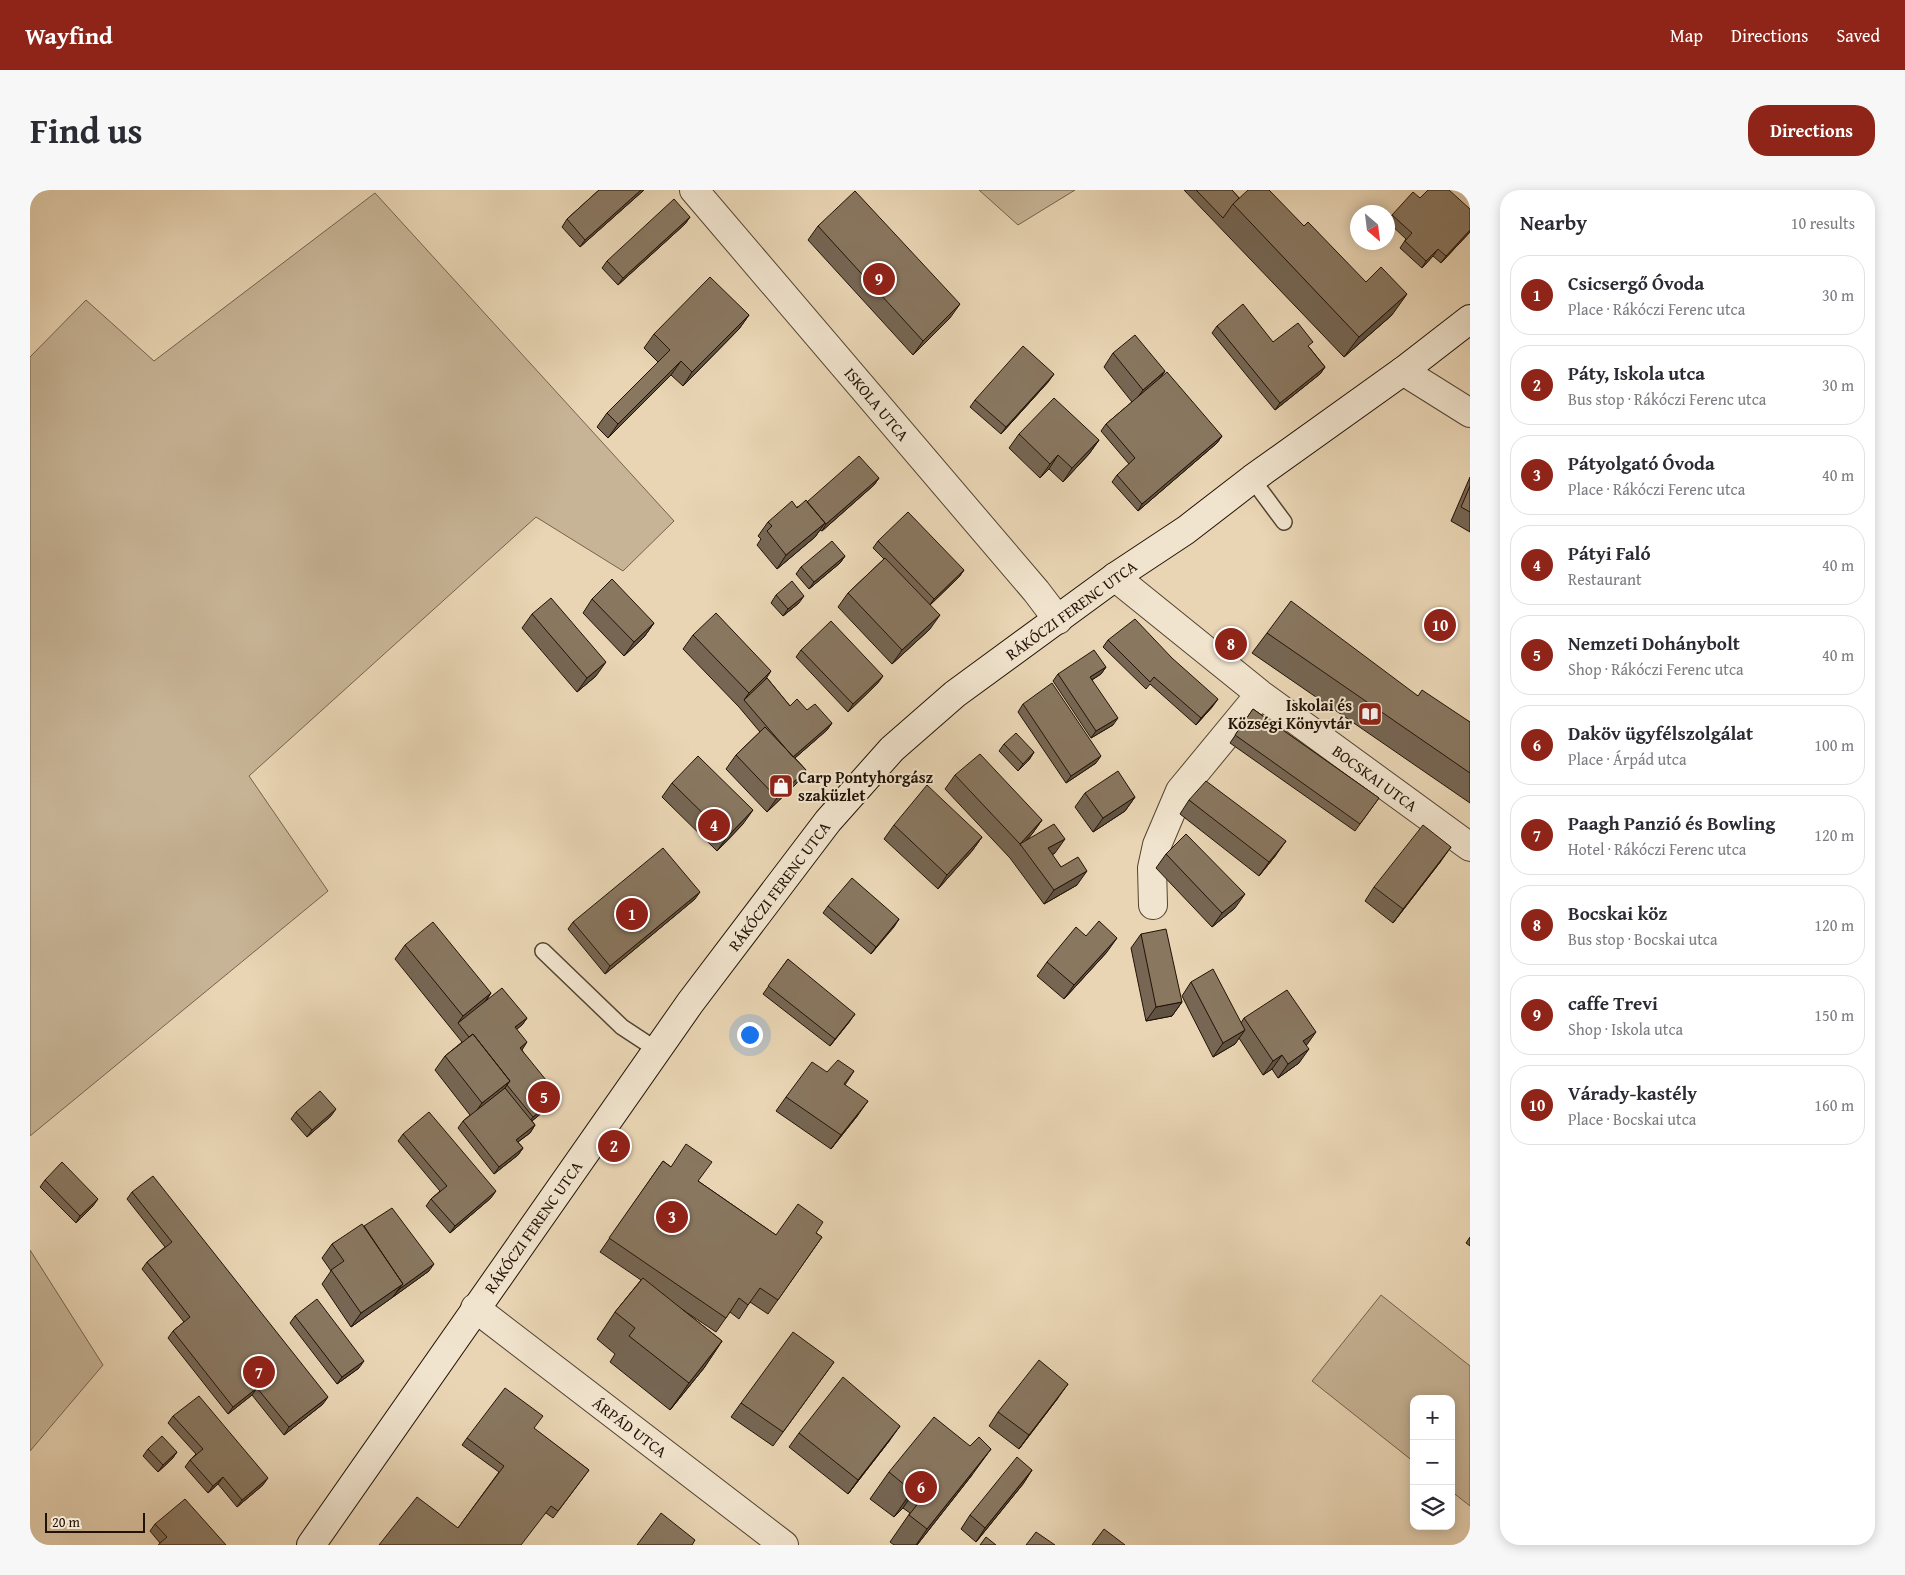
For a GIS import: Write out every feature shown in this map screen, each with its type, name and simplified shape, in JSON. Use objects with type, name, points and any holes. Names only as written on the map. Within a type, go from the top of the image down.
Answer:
[{"type":"street","name":"ISKOLA UTCA","points":[[694,190],[1036,591],[1058,620]]},
{"type":"street","name":"RÁKÓCZI FERENC UTCA","points":[[311,1545],[475,1308],[696,996],[828,822],[892,749],[955,694],[1115,577],[1186,530],[1252,479],[1403,371],[1470,320]]},
{"type":"street","points":[[1403,371],[1470,413]]},
{"type":"street","name":"BOCSKAI UTCA","points":[[1115,577],[1260,694],[1470,847]]},
{"type":"street","points":[[1153,905],[1152,868],[1157,845],[1180,791],[1260,694]]},
{"type":"street","name":"ÁRPÁD UTCA","points":[[475,1308],[784,1545]]},
{"type":"lane","points":[[1252,479],[1284,522]]},
{"type":"lane","points":[[543,951],[622,1027],[657,1050]]},
{"type":"shaded area","points":[[979,190],[1075,190],[1018,225]]},
{"type":"shaded area","points":[[375,193],[674,521],[623,571],[536,517],[249,776],[328,891],[30,1136],[30,357],[86,300],[154,361]]},
{"type":"shaded area","points":[[30,1250],[103,1365],[30,1451]]},
{"type":"shaded area","points":[[1381,1295],[1470,1366],[1470,1506],[1455,1494],[1455,1395],[1410,1395],[1410,1459],[1312,1381]]},
{"type":"building","points":[[599,190],[641,190],[585,240],[567,219]]},
{"type":"building","points":[[1196,190],[1232,190],[1239,198],[1223,218]]},
{"type":"building","points":[[1248,190],[1269,190],[1304,226],[1308,222],[1366,282],[1381,267],[1407,294],[1359,337],[1233,204]]},
{"type":"building","points":[[1428,190],[1449,190],[1470,209],[1470,230],[1446,256],[1438,249],[1426,261],[1405,241],[1412,233],[1395,218],[1395,212],[1413,192],[1420,198]]},
{"type":"building","points":[[855,191],[960,304],[923,341],[818,226]]},
{"type":"building","points":[[674,199],[690,217],[623,278],[607,261]]},
{"type":"building","points":[[710,277],[749,315],[692,372],[681,361],[618,424],[607,413],[670,350],[654,334]]},
{"type":"building","points":[[1243,304],[1273,342],[1298,323],[1313,342],[1308,346],[1325,367],[1280,403],[1217,326]]},
{"type":"building","points":[[1135,335],[1165,371],[1143,390],[1113,353]]},
{"type":"building","points":[[1023,346],[1054,374],[1006,427],[975,400]]},
{"type":"building","points":[[1167,372],[1222,436],[1142,504],[1117,475],[1135,458],[1106,424]]},
{"type":"building","points":[[1054,398],[1099,440],[1072,468],[1058,455],[1050,464],[1019,434]]},
{"type":"building","points":[[859,456],[879,478],[826,524],[807,502]]},
{"type":"building","points":[[1470,486],[1470,512],[1461,507]]},
{"type":"building","points":[[806,500],[825,523],[786,555],[767,531],[772,526],[768,522],[792,501],[797,508]]},
{"type":"building","points":[[908,512],[964,570],[934,599],[878,541]]},
{"type":"building","points":[[832,541],[845,556],[814,582],[801,567]]},
{"type":"building","points":[[885,558],[940,615],[902,650],[848,593]]},
{"type":"building","points":[[612,579],[654,623],[634,642],[592,599]]},
{"type":"building","points":[[792,581],[804,596],[788,609],[776,595]]},
{"type":"building","points":[[551,598],[606,662],[587,678],[532,614]]},
{"type":"building","points":[[1291,601],[1418,696],[1422,690],[1470,722],[1470,773],[1267,633]]},
{"type":"building","points":[[716,613],[771,671],[749,693],[693,635]]},
{"type":"building","points":[[1135,619],[1172,658],[1218,699],[1201,718],[1154,677],[1150,682],[1108,640]]},
{"type":"building","points":[[831,621],[883,676],[853,704],[801,650]]},
{"type":"building","points":[[1094,650],[1106,667],[1090,677],[1118,718],[1096,731],[1058,674]]},
{"type":"building","points":[[767,678],[790,706],[797,699],[807,710],[815,704],[832,723],[793,757],[744,700]]},
{"type":"building","points":[[1052,683],[1101,756],[1071,776],[1023,704]]},
{"type":"building","points":[[1253,709],[1379,798],[1360,824],[1235,735]]},
{"type":"building","points":[[765,727],[806,770],[777,798],[736,755]]},
{"type":"building","points":[[1016,733],[1034,752],[1023,764],[1004,744]]},
{"type":"building","points":[[980,754],[1042,820],[1020,844],[955,775]]},
{"type":"building","points":[[698,756],[753,810],[727,837],[672,783]]},
{"type":"building","points":[[1118,771],[1135,797],[1103,818],[1085,793]]},
{"type":"building","points":[[1206,781],[1286,841],[1269,862],[1189,800]]},
{"type":"building","points":[[927,785],[982,837],[947,875],[894,825]]},
{"type":"building","points":[[1054,824],[1065,839],[1048,848],[1061,867],[1078,857],[1087,871],[1054,890],[1020,844]]},
{"type":"building","points":[[1423,825],[1451,847],[1403,909],[1374,887]]},
{"type":"building","points":[[1186,834],[1245,894],[1222,913],[1166,854]]},
{"type":"building","points":[[663,848],[700,892],[610,966],[573,922]]},
{"type":"building","points":[[852,878],[899,919],[876,947],[828,906]]},
{"type":"building","points":[[1099,921],[1117,938],[1074,985],[1047,962],[1076,927],[1086,936]]},
{"type":"building","points":[[433,922],[491,993],[463,1016],[405,945]]},
{"type":"building","points":[[1166,929],[1182,1002],[1156,1007],[1141,934]]},
{"type":"building","points":[[788,959],[855,1014],[835,1039],[768,986]]},
{"type":"building","points":[[1213,969],[1245,1030],[1223,1043],[1191,982]]},
{"type":"building","points":[[502,988],[527,1018],[515,1027],[527,1042],[520,1048],[559,1096],[533,1117],[507,1085],[510,1081],[473,1034],[469,1037],[458,1023]]},
{"type":"building","points":[[1287,990],[1316,1032],[1303,1041],[1309,1049],[1288,1064],[1282,1055],[1273,1061],[1244,1018]]},
{"type":"building","points":[[473,1034],[510,1081],[482,1103],[445,1056]]},
{"type":"building","points":[[838,1060],[854,1071],[844,1084],[868,1101],[841,1135],[786,1097],[812,1062],[827,1072]]},
{"type":"building","points":[[505,1088],[535,1125],[516,1140],[523,1148],[499,1167],[463,1121]]},
{"type":"building","points":[[320,1091],[336,1109],[312,1130],[296,1112]]},
{"type":"building","points":[[429,1112],[496,1191],[455,1226],[431,1199],[447,1186],[403,1134]]},
{"type":"building","points":[[686,1144],[712,1162],[698,1181],[776,1235],[798,1204],[823,1222],[816,1233],[822,1237],[778,1300],[760,1288],[748,1305],[739,1298],[726,1318],[609,1238],[663,1161],[671,1167]]},
{"type":"building","points":[[62,1162],[98,1199],[80,1216],[45,1180]]},
{"type":"building","points":[[153,1176],[328,1397],[289,1427],[257,1388],[233,1407],[173,1331],[190,1317],[147,1262],[172,1242],[132,1192]]},
{"type":"building","points":[[392,1208],[434,1264],[398,1290],[403,1284],[364,1226]]},
{"type":"building","points":[[362,1224],[403,1284],[361,1313],[331,1270],[344,1261],[332,1244]]},
{"type":"building","points":[[643,1278],[722,1341],[689,1383],[629,1336],[635,1328],[615,1312]]},
{"type":"building","points":[[317,1299],[364,1361],[342,1377],[295,1316]]},
{"type":"building","points":[[793,1332],[834,1362],[783,1432],[741,1403]]},
{"type":"building","points":[[1039,1360],[1068,1384],[1029,1435],[998,1412]]},
{"type":"building","points":[[843,1377],[900,1426],[858,1480],[799,1433]]},
{"type":"building","points":[[505,1388],[543,1416],[534,1428],[589,1470],[558,1511],[551,1506],[521,1545],[379,1545],[417,1497],[458,1528],[504,1466],[467,1438]]},
{"type":"building","points":[[199,1396],[268,1478],[242,1500],[223,1477],[213,1486],[190,1460],[203,1449],[173,1416]]},
{"type":"building","points":[[934,1417],[970,1446],[979,1437],[991,1449],[927,1529],[909,1515],[930,1488],[921,1481],[912,1491],[889,1472]]},
{"type":"building","points":[[162,1436],[177,1452],[163,1465],[148,1449]]},
{"type":"building","points":[[1017,1457],[1032,1470],[985,1528],[970,1515]]},
{"type":"building","points":[[185,1499],[226,1545],[158,1545],[167,1537],[155,1524]]},
{"type":"building","points":[[661,1513],[695,1540],[692,1545],[637,1545]]},
{"type":"building","points":[[1104,1529],[1125,1545],[1092,1545]]},
{"type":"building","points":[[1036,1532],[1055,1545],[1026,1545]]},
{"type":"building","points":[[986,1537],[996,1545],[980,1545]]},
{"type":"place","name":"caffe Trevi","points":[[879,279]]},
{"type":"place","name":"Várady-kastély","points":[[1440,625]]},
{"type":"place","name":"Bocskai köz","points":[[1231,644]]},
{"type":"place","name":"Iskolai és Községi Könyvtár","points":[[1370,714]]},
{"type":"place","name":"Carp Pontyhorgász szaküzlet","points":[[781,786]]},
{"type":"place","name":"Pátyi Faló","points":[[714,825]]},
{"type":"place","name":"Csicsergő Óvoda","points":[[632,914]]},
{"type":"place","name":"Nemzeti Dohánybolt","points":[[544,1097]]},
{"type":"place","name":"Páty, Iskola utca","points":[[614,1146]]},
{"type":"place","name":"Pátyolgató Óvoda","points":[[672,1217]]},
{"type":"place","name":"Paagh Panzió és Bowling","points":[[259,1372]]},
{"type":"place","name":"Daköv ügyfélszolgálat","points":[[921,1487]]}]
